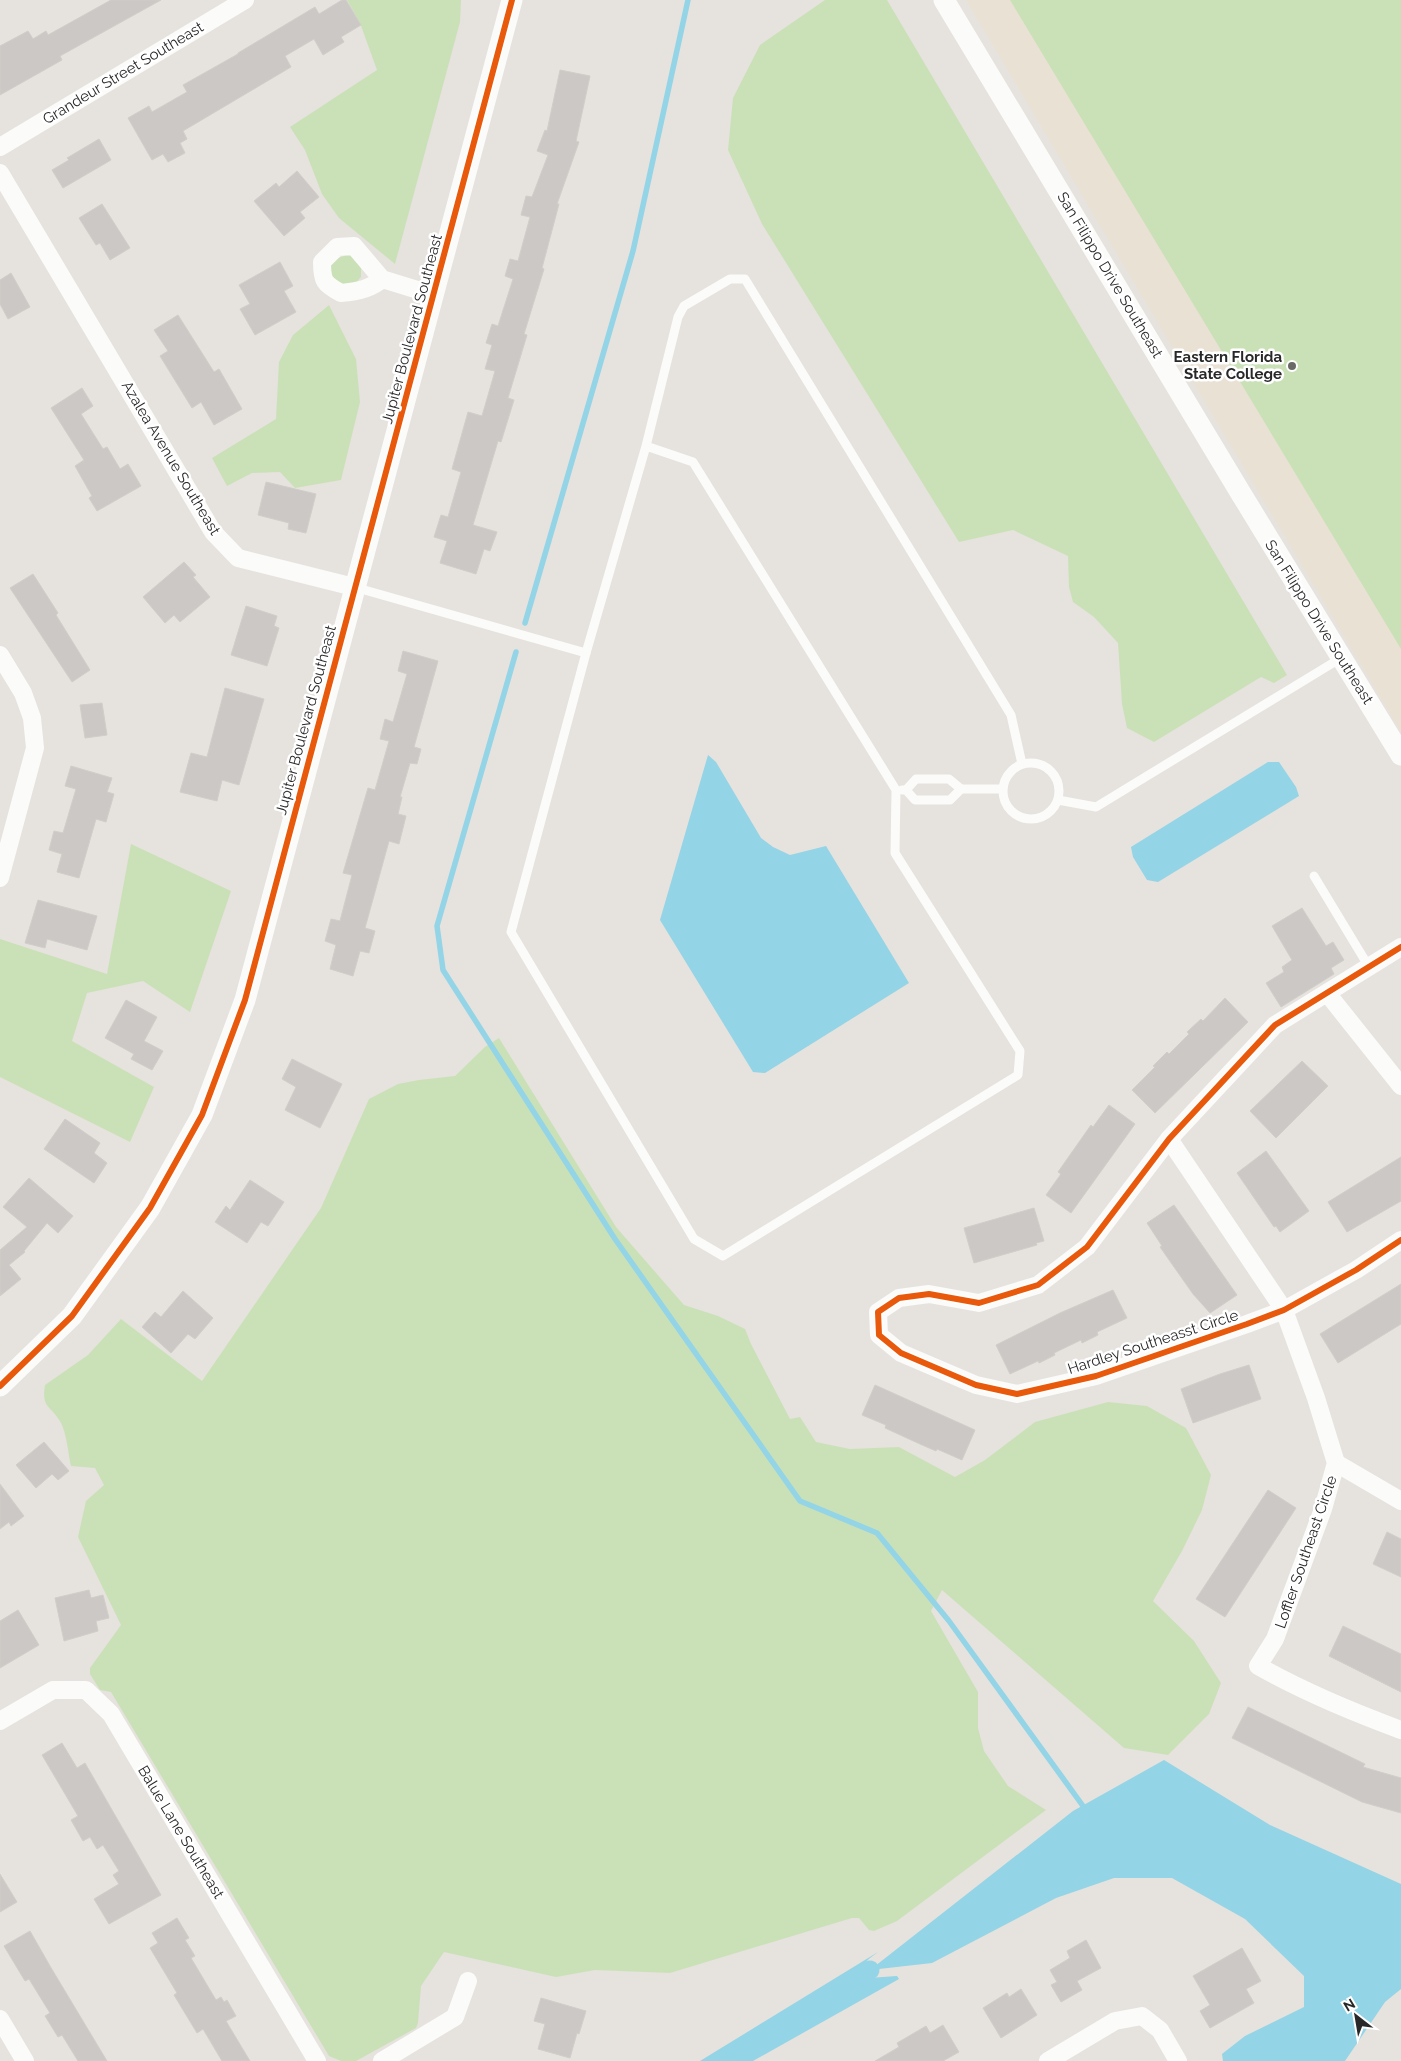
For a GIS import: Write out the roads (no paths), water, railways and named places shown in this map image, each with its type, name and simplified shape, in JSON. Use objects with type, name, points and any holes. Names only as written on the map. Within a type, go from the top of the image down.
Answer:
[{"type":"street","name":"Grandeur Street Southeast","points":[[0,147],[245,0]]},
{"type":"street","name":"Jupiter Boulevard Southeast","points":[[0,1386],[72,1316],[150,1208],[202,1115],[245,1000],[512,0]]},
{"type":"street","name":"San Filippo Drive Southeast","points":[[944,0],[1401,755]]},
{"type":"street","name":"Azalea Avenue Southeast","points":[[0,173],[213,532],[238,558],[354,587]]},
{"type":"street","points":[[382,279],[434,295]]},
{"type":"street","points":[[0,655],[23,694],[32,718],[35,748],[0,875]]},
{"type":"street","name":"Hardley Southeasst Circle","points":[[1401,947],[1275,1025],[1169,1139],[1087,1247],[1038,1285],[979,1303],[929,1294],[899,1298],[878,1312],[879,1335],[900,1353],[976,1385],[1016,1394],[1096,1376],[1284,1310],[1356,1270],[1401,1240]]},
{"type":"street","points":[[1327,993],[1401,1086]]},
{"type":"street","name":"Loffler Southeast Circle","points":[[1169,1139],[1284,1310],[1316,1398],[1336,1463],[1323,1509],[1275,1639],[1258,1666],[1289,1684],[1362,1716],[1401,1730]]},
{"type":"street","points":[[1336,1463],[1401,1501]]},
{"type":"street","name":"Balue Lane Southeast","points":[[0,1721],[53,1690],[86,1690],[111,1714],[317,2061]]},
{"type":"street","points":[[382,2061],[455,2017],[468,1980]]},
{"type":"street","points":[[1048,2061],[1115,2021],[1142,2016],[1160,2030],[1178,2061]]},
{"type":"street","points":[[0,2019],[25,2061]]},
{"type":"lane","points":[[646,446],[693,462],[896,790],[895,853],[1020,1051],[1018,1075],[723,1256],[694,1239],[510,932],[586,653],[646,446],[678,317],[684,306],[730,279],[745,279],[1011,715],[1022,764]]},
{"type":"lane","name":"Azalea Avenue Southeast","points":[[354,587],[586,653]]},
{"type":"lane","points":[[1058,800],[1096,807],[1342,658]]},
{"type":"lane","points":[[1034,763],[1043,765],[1050,770],[1059,786],[1058,800],[1050,812],[1042,818],[1022,819],[1007,808],[1003,799],[1002,789],[1004,780],[1009,772],[1022,764],[1034,763]]},
{"type":"lane","points":[[896,790],[906,790],[916,780],[949,779],[961,789],[1002,789]]},
{"type":"lane","points":[[906,790],[915,800],[950,800],[961,789]]},
{"type":"lane","points":[[1314,876],[1369,967]]},
{"type":"water","points":[[708,755],[716,762],[761,838],[773,847],[790,855],[826,846],[909,983],[765,1073],[753,1072],[660,920]]},
{"type":"water","points":[[1268,762],[1279,762],[1296,787],[1299,796],[1158,882],[1147,880],[1133,857],[1131,847]]},
{"type":"water","points":[[1164,1760],[1270,1825],[1401,1884],[1401,1989],[1385,2002],[1345,2061],[1223,2061],[1222,2054],[1245,2036],[1304,2007],[1304,1976],[1245,1919],[1172,1878],[1114,1878],[1056,1898],[932,1963],[870,1970],[1073,1811]]},
{"type":"water","points":[[878,1952],[865,1963],[862,1973],[869,1978],[897,1976],[899,1979],[753,2061],[700,2061]]},
{"type":"waterway","points":[[525,623],[633,251],[688,0]]},
{"type":"waterway","points":[[516,652],[437,926],[443,970],[615,1239],[800,1501],[877,1533],[949,1621],[1083,1806]]},
{"type":"waterway","points":[[841,1987],[870,1970]]},
{"type":"place","name":"Eastern Florida State College","points":[[1292,366]]}]
